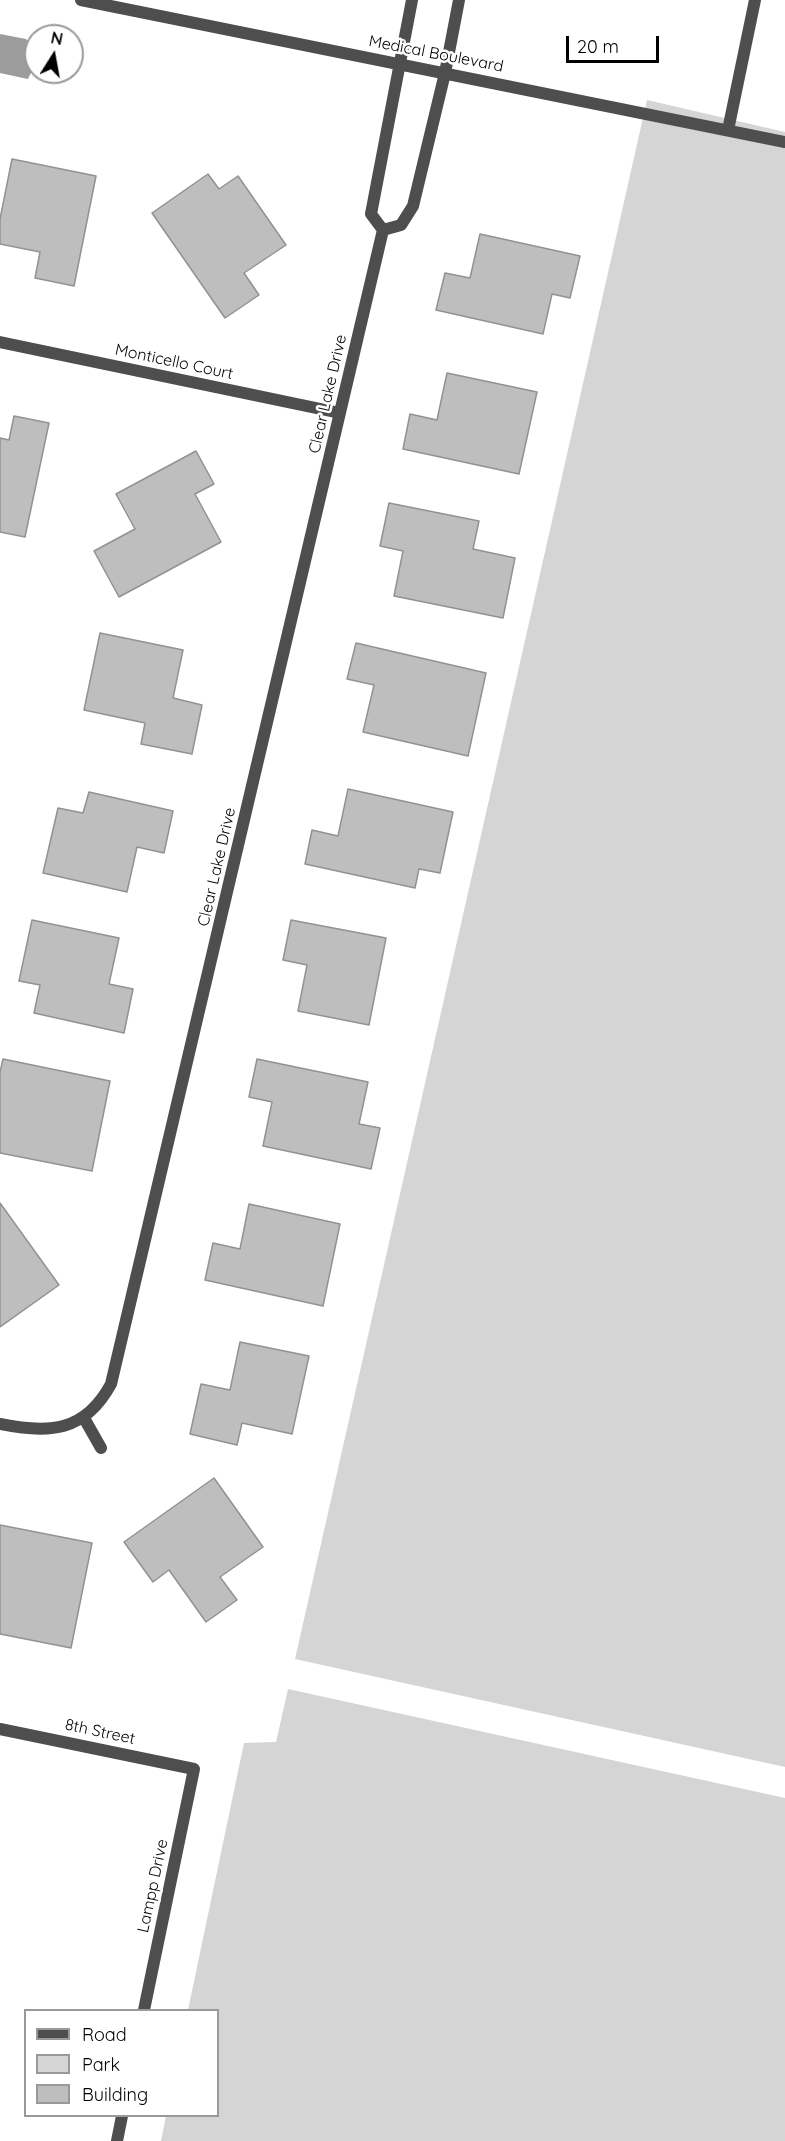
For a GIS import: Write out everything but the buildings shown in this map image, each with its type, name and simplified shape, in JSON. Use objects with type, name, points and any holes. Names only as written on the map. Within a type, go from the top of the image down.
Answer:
[{"type":"street","name":"Medical Boulevard","points":[[81,0],[785,142]]},
{"type":"street","points":[[412,0],[371,214],[383,230],[400,225],[413,206],[445,73],[459,0]]},
{"type":"street","points":[[728,130],[755,0]]},
{"type":"street","name":"Clear Lake Drive","points":[[84,1418],[104,1396],[115,1370],[383,230]]},
{"type":"street","name":"Monticello Court","points":[[0,342],[340,413]]},
{"type":"street","points":[[0,1424],[40,1430],[72,1424],[84,1418],[101,1448]]},
{"type":"street","name":"8th Street","points":[[0,1729],[194,1769]]},
{"type":"street","name":"Lampp Drive","points":[[144,2009],[194,1769]]},
{"type":"street","points":[[117,2141],[122,2117]]},
{"type":"green space","points":[[647,100],[785,132],[785,1767],[295,1659]]},
{"type":"green space","points":[[288,1689],[785,1798],[785,2141],[161,2141],[166,2117],[219,2117],[219,2009],[188,2009],[244,1743],[276,1742]]},
{"type":"shaded area","points":[[0,34],[24,39],[24,78],[0,73]]}]
